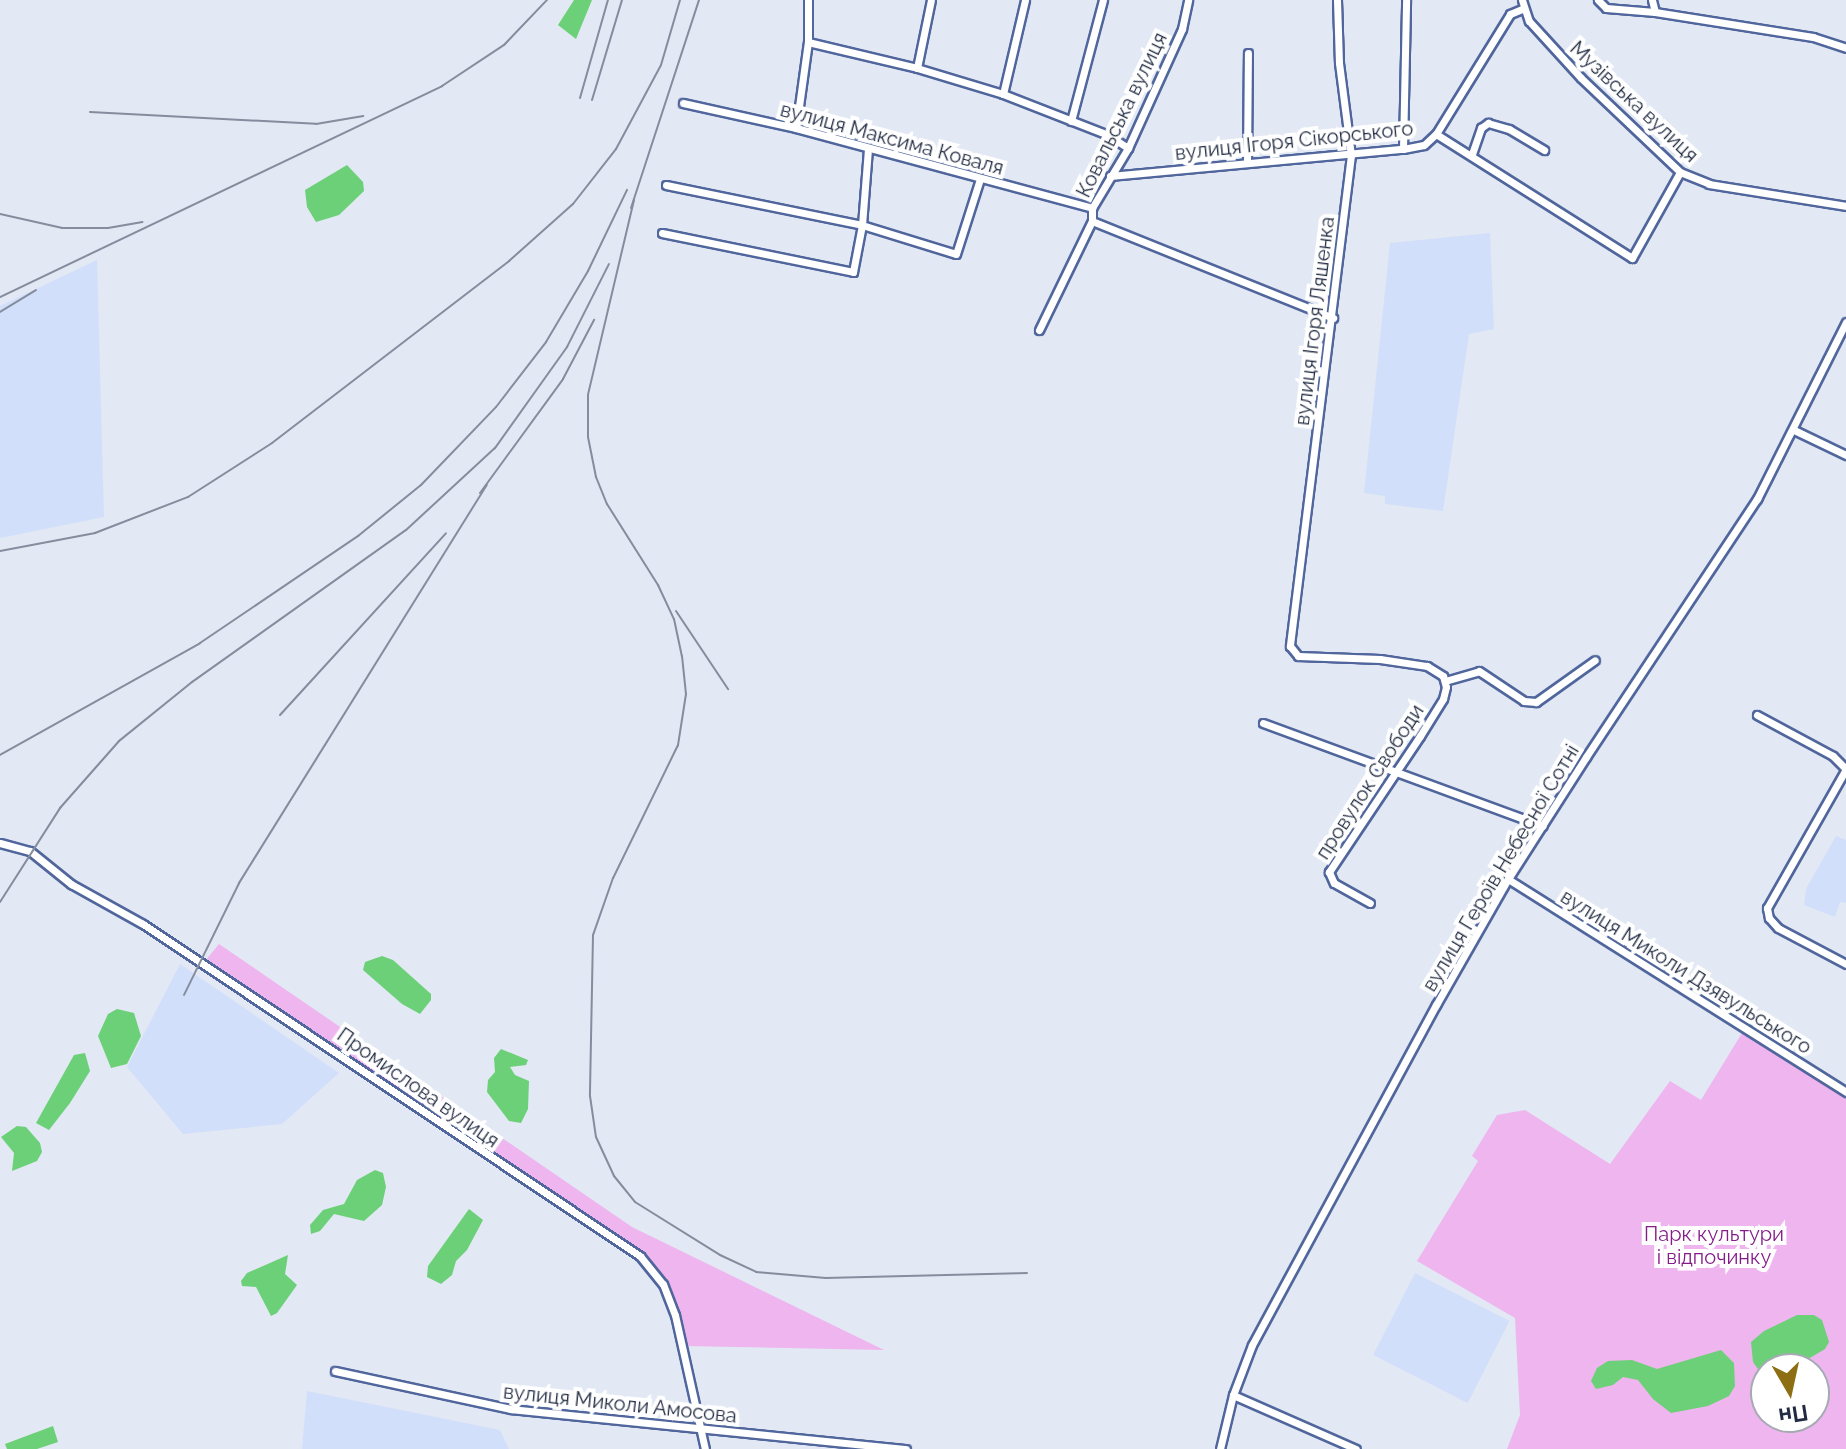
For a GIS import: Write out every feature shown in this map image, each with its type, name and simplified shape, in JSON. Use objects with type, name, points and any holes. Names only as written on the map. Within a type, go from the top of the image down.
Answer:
[{"type":"street","points":[[796,128],[808,42],[808,0]]},
{"type":"street","points":[[917,68],[931,0]]},
{"type":"street","points":[[1003,94],[1025,0]]},
{"type":"street","points":[[1071,121],[1103,0]]},
{"type":"street","name":"Ковальська вулиця","points":[[1039,330],[1092,221],[1092,208],[1128,148],[1182,29],[1188,0]]},
{"type":"street","name":"вулиця Ігоря Ляшенка","points":[[1337,0],[1339,63],[1351,155],[1290,646],[1298,656],[1380,659],[1427,666],[1438,671],[1445,681]]},
{"type":"street","points":[[1403,149],[1406,0]]},
{"type":"street","points":[[1598,0],[1606,8],[1655,12],[1813,37],[1846,48]]},
{"type":"street","points":[[1652,0],[1655,12]]},
{"type":"street","points":[[1436,134],[1510,14],[1522,4]]},
{"type":"street","name":"Музівська вулиця","points":[[1522,4],[1529,21],[1581,78],[1680,172],[1709,184],[1846,206]]},
{"type":"street","points":[[808,42],[917,68],[1003,94],[1128,148]]},
{"type":"street","points":[[1247,162],[1248,53]]},
{"type":"street","name":"вулиця Максима Коваля","points":[[683,103],[796,128],[1092,208]]},
{"type":"street","points":[[1472,154],[1482,127],[1488,123],[1509,129],[1544,150]]},
{"type":"street","name":"вулиця Ігоря Сікорського","points":[[1110,176],[1403,149],[1424,145],[1436,134],[1632,258],[1680,172]]},
{"type":"street","points":[[662,233],[853,272],[862,225],[868,148]]},
{"type":"street","points":[[666,185],[862,225],[958,254],[980,179]]},
{"type":"street","points":[[1092,221],[1333,318]]},
{"type":"street","name":"вулиця Героїв Небесної Сотні","points":[[1220,1449],[1233,1395],[1252,1345],[1290,1271],[1508,879],[1741,525],[1794,430],[1846,322]]},
{"type":"street","points":[[1794,430],[1846,455]]},
{"type":"street","points":[[1445,681],[1461,673],[1479,671],[1524,701],[1536,702],[1595,660]]},
{"type":"street","name":"провулок Свободи","points":[[1370,903],[1334,883],[1329,872],[1443,699],[1445,681]]},
{"type":"street","points":[[1757,715],[1833,756],[1846,769],[1767,908],[1769,918],[1813,949],[1846,964]]},
{"type":"street","points":[[1263,723],[1543,826]]},
{"type":"street","name":"Промислова вулиця","points":[[0,843],[30,851],[71,884],[177,946],[640,1256],[663,1284],[675,1315],[705,1449]]},
{"type":"street","name":"вулиця Миколи Дзявульського","points":[[1508,879],[1846,1092]]},
{"type":"street","name":"вулиця Миколи Амосова","points":[[335,1371],[511,1409],[906,1449]]},
{"type":"street","points":[[1233,1395],[1356,1449]]},
{"type":"shaded area","points":[[574,0],[592,0],[576,39],[558,25]]},
{"type":"shaded area","points":[[347,165],[363,182],[364,191],[339,215],[316,222],[307,207],[305,190]]},
{"type":"shaded area","points":[[1490,233],[1494,329],[1469,334],[1443,511],[1385,504],[1385,496],[1364,493],[1390,243]]},
{"type":"shaded area","points":[[97,260],[104,517],[0,538],[0,306]]},
{"type":"shaded area","points":[[1836,836],[1846,840],[1846,903],[1840,902],[1835,917],[1804,905],[1806,889]]},
{"type":"shaded area","points":[[382,956],[393,960],[431,994],[431,1000],[420,1014],[402,1004],[363,970],[365,962]]},
{"type":"shaded area","points":[[180,964],[339,1073],[282,1124],[183,1134],[127,1067]]},
{"type":"shaded area","points":[[117,1009],[134,1013],[141,1036],[127,1064],[111,1068],[98,1036],[108,1014]]},
{"type":"shaded area","points":[[501,1049],[528,1060],[526,1065],[510,1067],[515,1075],[529,1081],[528,1109],[521,1123],[509,1121],[487,1092],[488,1080],[495,1072],[494,1058]]},
{"type":"shaded area","points":[[85,1053],[90,1071],[70,1103],[49,1130],[36,1123],[74,1055]]},
{"type":"shaded area","points":[[17,1126],[26,1127],[40,1143],[42,1152],[37,1161],[12,1171],[14,1153],[1,1137]]},
{"type":"shaded area","points":[[375,1170],[383,1173],[386,1187],[382,1205],[364,1221],[334,1214],[320,1231],[311,1234],[310,1225],[323,1210],[344,1204],[357,1180]]},
{"type":"shaded area","points":[[469,1209],[483,1220],[467,1250],[456,1261],[452,1275],[441,1284],[427,1277],[428,1266]]},
{"type":"shaded area","points":[[288,1255],[285,1274],[297,1285],[277,1313],[271,1316],[256,1287],[242,1286],[241,1281],[247,1273]]},
{"type":"shaded area","points":[[1415,1273],[1509,1321],[1468,1403],[1373,1355]]},
{"type":"shaded area","points":[[1797,1315],[1814,1315],[1822,1320],[1829,1342],[1818,1353],[1752,1353],[1751,1342],[1764,1331]]},
{"type":"shaded area","points":[[1721,1350],[1734,1363],[1735,1386],[1729,1396],[1708,1406],[1671,1413],[1653,1399],[1638,1380],[1623,1377],[1613,1385],[1596,1389],[1591,1381],[1597,1368],[1608,1361],[1632,1360],[1657,1369]]},
{"type":"shaded area","points":[[307,1391],[500,1430],[509,1449],[302,1449]]},
{"type":"shaded area","points":[[53,1426],[58,1442],[37,1449],[7,1449],[5,1444]]},
{"type":"green space","points":[[219,944],[632,1227],[884,1350],[683,1346],[663,1284],[640,1256],[205,961]]},
{"type":"green space","name":"Парк культури і відпочинку","points":[[1742,1033],[1846,1096],[1846,1449],[1507,1449],[1520,1415],[1515,1318],[1417,1261],[1478,1161],[1472,1156],[1497,1115],[1525,1110],[1610,1164],[1670,1081],[1701,1100]]},
{"type":"railway","points":[[0,297],[442,86],[504,45],[547,0]]},
{"type":"railway","points":[[580,98],[608,0]]},
{"type":"railway","points":[[592,100],[622,0]]},
{"type":"railway","points":[[0,551],[95,533],[188,497],[272,443],[509,261],[573,204],[616,149],[661,65],[680,0]]},
{"type":"railway","points":[[631,208],[699,0]]},
{"type":"railway","points":[[90,112],[316,124],[363,116]]},
{"type":"railway","points":[[0,755],[200,643],[358,536],[421,485],[496,407],[546,342],[588,271],[627,190]]},
{"type":"railway","points":[[634,200],[588,395],[588,437],[596,477],[607,504],[658,585],[674,619],[686,694],[678,745],[613,878],[593,935],[590,1096],[596,1137],[614,1176],[635,1202],[720,1255],[756,1272],[826,1278],[1027,1273]]},
{"type":"railway","points":[[0,214],[62,228],[108,228],[142,222]]},
{"type":"railway","points":[[0,902],[60,808],[119,741],[192,682],[406,530],[495,448],[567,347],[609,264]]},
{"type":"railway","points":[[0,312],[36,290]]},
{"type":"railway","points":[[480,493],[563,379],[594,320]]},
{"type":"railway","points":[[184,995],[239,883],[487,485]]},
{"type":"railway","points":[[280,715],[446,533]]},
{"type":"railway","points":[[676,611],[728,689]]}]
